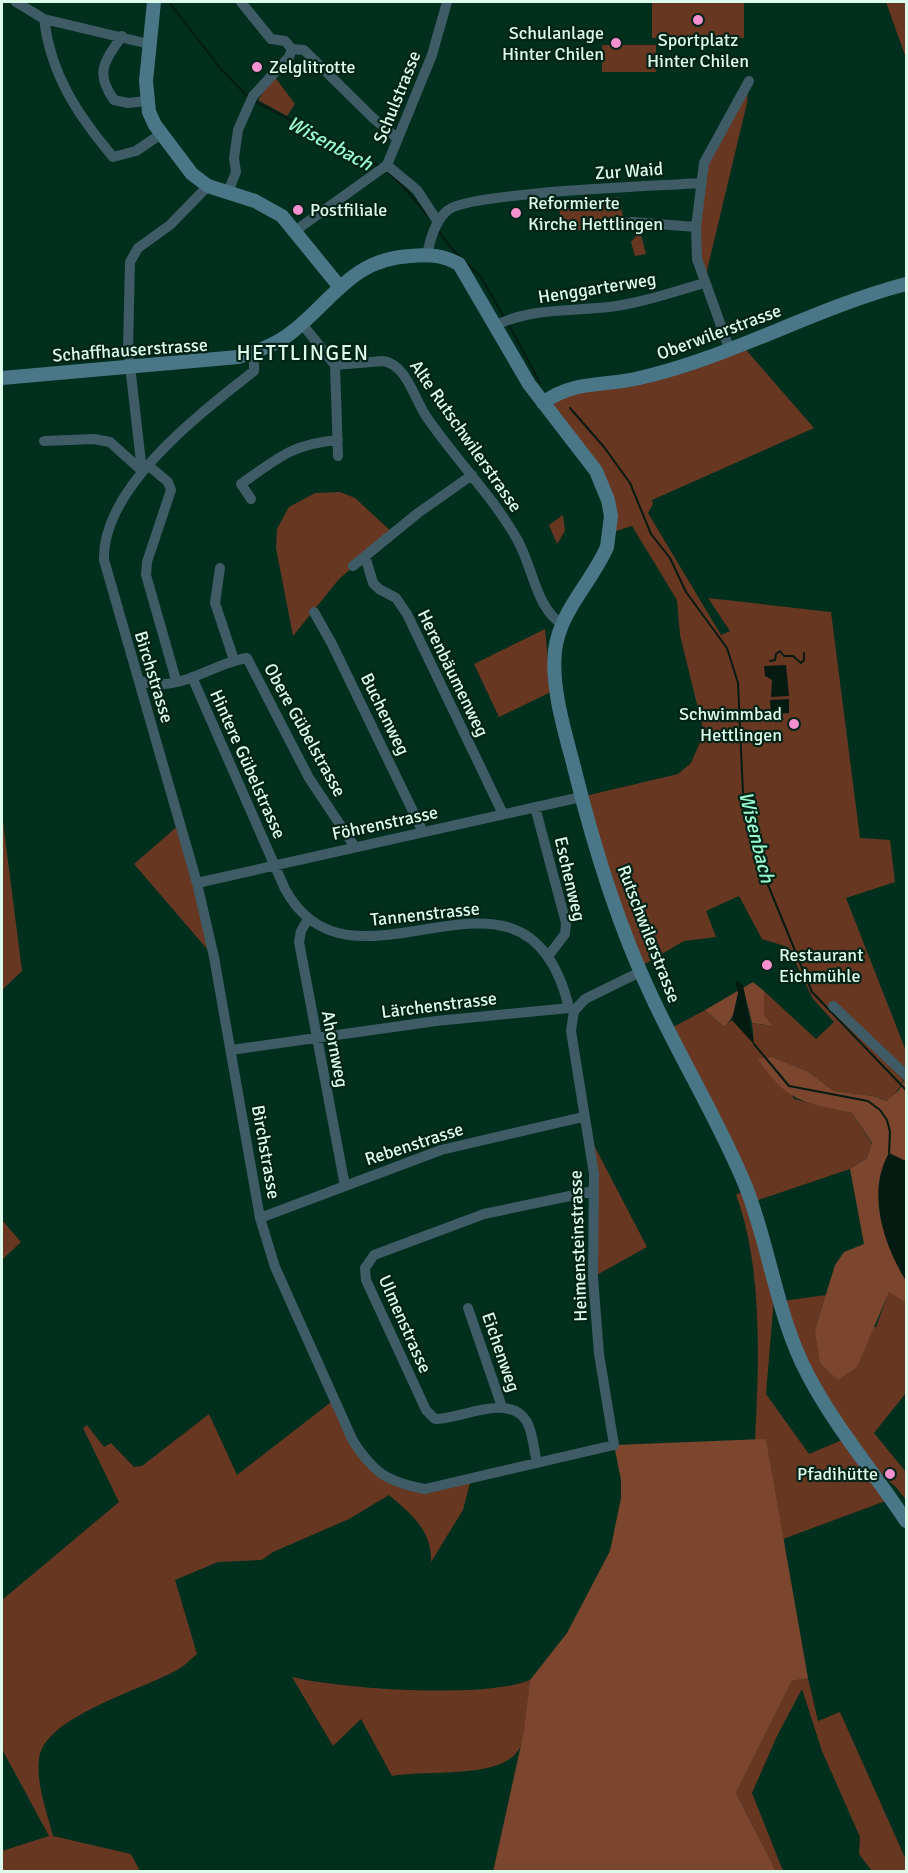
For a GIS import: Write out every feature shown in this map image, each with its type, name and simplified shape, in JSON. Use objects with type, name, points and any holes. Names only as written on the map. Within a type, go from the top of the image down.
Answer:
[{"type":"street","points":[[16,2],[44,19],[149,44]]},
{"type":"street","points":[[154,2],[149,44],[147,100],[149,112],[161,134],[192,174],[208,186],[255,201],[276,212],[295,231],[339,286]]},
{"type":"street","points":[[241,2],[271,39],[285,41],[292,48],[304,50],[373,118],[398,139]]},
{"type":"street","name":"Schulstrasse","points":[[383,168],[398,139],[432,55],[447,2]]},
{"type":"street","points":[[44,19],[48,50],[69,96],[88,127],[113,157],[136,151],[161,134]]},
{"type":"street","points":[[122,36],[103,65],[104,87],[114,100],[128,103],[147,100]]},
{"type":"street","points":[[228,192],[236,172],[234,158],[238,130],[252,100],[289,57],[292,48]]},
{"type":"street","points":[[729,348],[697,259],[696,227],[701,183],[710,148],[749,81]]},
{"type":"street","points":[[295,231],[383,168],[417,190],[436,225],[427,255]]},
{"type":"street","name":"Zur Waid","points":[[436,225],[447,210],[467,202],[559,192],[701,183]]},
{"type":"street","points":[[146,468],[128,348],[130,262],[138,248],[170,225],[208,186]]},
{"type":"street","points":[[632,222],[696,227]]},
{"type":"street","name":"Schaffhauserstrasse","points":[[2,378],[216,361],[254,352],[272,346],[302,324],[339,286],[379,260],[427,255],[444,256],[459,264],[502,322],[543,403]]},
{"type":"street","name":"Henggarterweg","points":[[502,322],[612,307],[704,283]]},
{"type":"street","name":"Oberwilerstrasse","points":[[543,403],[566,389],[648,376],[906,284]]},
{"type":"street","points":[[302,324],[335,364],[338,456]]},
{"type":"street","name":"Birchstrasse","points":[[254,352],[254,371],[188,424],[146,468],[108,531],[103,545],[108,581],[197,883],[231,1050],[260,1218],[283,1285],[353,1441],[368,1464],[395,1483],[425,1489],[614,1445]]},
{"type":"street","name":"Alte Rutschwilerstrasse","points":[[335,364],[382,360],[395,364],[426,416],[472,475],[519,542],[533,571],[547,612],[562,624]]},
{"type":"street","name":"Rutschwilerstrasse","points":[[543,403],[596,471],[608,500],[611,516],[610,533],[602,560],[562,624],[555,652],[555,669],[565,730],[581,797],[640,972],[739,1171],[752,1202],[793,1340],[807,1373],[833,1418],[906,1521]]},
{"type":"street","points":[[44,441],[84,438],[110,442],[168,482],[171,490],[147,562],[146,574],[176,680]]},
{"type":"street","points":[[251,499],[241,484],[283,453],[308,442],[338,440]]},
{"type":"street","points":[[353,566],[472,475]]},
{"type":"street","name":"Herenbäumenweg","points":[[365,556],[373,582],[379,589],[396,598],[407,614],[503,814]]},
{"type":"street","points":[[139,681],[165,684],[192,677],[234,660],[215,603],[220,568]]},
{"type":"street","name":"Buchenweg","points":[[314,612],[332,644],[423,832]]},
{"type":"street","name":"Obere Gübelstrasse","points":[[234,660],[247,658],[309,778],[355,847]]},
{"type":"street","name":"Hintere Gübelstrasse","points":[[192,677],[274,864]]},
{"type":"street","name":"Föhrenstrasse","points":[[197,883],[581,797]]},
{"type":"street","name":"Eschenweg","points":[[535,807],[566,923],[565,934],[549,955]]},
{"type":"street","name":"Tannenstrasse","points":[[274,864],[290,899],[308,920],[338,934],[371,937],[477,922],[505,925],[533,940],[549,955],[563,981],[572,1009]]},
{"type":"street","name":"Ahornweg","points":[[308,920],[301,931],[298,942],[345,1186]]},
{"type":"street","points":[[572,1009],[585,999],[640,972]]},
{"type":"street","points":[[833,1006],[906,1075]]},
{"type":"street","name":"Lärchenstrasse","points":[[231,1050],[436,1021],[572,1009]]},
{"type":"street","name":"Heimensteinstrasse","points":[[572,1009],[571,1031],[594,1191],[592,1243],[599,1354],[614,1445]]},
{"type":"street","name":"Rebenstrasse","points":[[260,1218],[441,1149],[583,1117]]},
{"type":"street","name":"Ulmenstrasse","points":[[502,1407],[447,1419],[435,1419],[426,1410],[366,1280],[365,1268],[374,1256],[484,1214],[594,1191]]},
{"type":"street","name":"Eichenweg","points":[[468,1308],[502,1407]]},
{"type":"street","points":[[502,1407],[516,1410],[528,1423],[537,1463]]},
{"type":"shaded area","name":"Sportplatz Hinter Chilen","points":[[652,2],[744,2],[744,38],[652,38]]},
{"type":"shaded area","points":[[886,2],[906,2],[906,58]]},
{"type":"shaded area","points":[[602,45],[656,45],[656,72],[602,72]]},
{"type":"shaded area","points":[[274,76],[295,104],[287,116],[258,100]]},
{"type":"shaded area","points":[[749,81],[747,103],[704,283],[697,259],[704,163]]},
{"type":"shaded area","points":[[618,197],[626,228],[613,231],[563,230],[559,210]]},
{"type":"shaded area","points":[[640,231],[646,254],[635,256],[631,242]]},
{"type":"shaded area","points":[[741,344],[814,428],[652,500],[653,504],[648,513],[721,635],[730,631],[708,598],[831,612],[860,838],[890,840],[895,882],[846,898],[906,1051],[904,1079],[888,1101],[873,1096],[834,1091],[807,1071],[772,1057],[794,1099],[852,1113],[872,1144],[867,1158],[850,1169],[752,1202],[774,1297],[766,1394],[809,1454],[847,1438],[833,1418],[782,1301],[826,1295],[815,1330],[876,1327],[889,1291],[906,1303],[906,1393],[874,1433],[906,1472],[906,1500],[895,1486],[881,1475],[891,1499],[783,1539],[766,1440],[755,1440],[758,1348],[755,1284],[745,1223],[736,1195],[747,1189],[668,1030],[705,1010],[724,1027],[732,1020],[754,1044],[752,1023],[771,1026],[764,1015],[764,991],[816,1039],[834,1022],[813,999],[788,947],[762,939],[739,896],[706,911],[716,937],[684,941],[638,968],[581,797],[678,774],[691,763],[704,733],[680,635],[677,600],[632,526],[610,533],[608,500],[543,403],[590,385]]},
{"type":"shaded area","points":[[340,492],[355,498],[393,533],[339,579],[293,636],[276,548],[277,529],[289,507],[315,493]]},
{"type":"shaded area","points":[[563,515],[565,531],[557,544],[549,525]]},
{"type":"shaded area","points":[[545,629],[551,692],[499,717],[474,664]]},
{"type":"shaded area","points":[[786,665],[789,696],[771,697],[772,680],[765,676],[764,666]]},
{"type":"shaded area","points":[[789,699],[789,713],[771,714],[770,700]]},
{"type":"shaded area","points":[[2,814],[22,971],[2,990]]},
{"type":"shaded area","points":[[180,824],[214,957],[134,864]]},
{"type":"shaded area","points":[[735,980],[743,985],[754,1044],[732,1020],[738,993]]},
{"type":"shaded area","points":[[753,982],[764,991],[764,1015],[772,1026],[752,1023],[744,991],[731,1019],[724,1027],[705,1010]]},
{"type":"shaded area","points":[[772,1057],[807,1071],[834,1091],[873,1096],[887,1101],[899,1090],[906,1077],[906,1303],[889,1292],[857,1367],[838,1380],[820,1363],[815,1330],[835,1265],[844,1252],[864,1244],[850,1169],[867,1158],[872,1143],[852,1113],[808,1103],[788,1093],[758,1059]]},
{"type":"shaded area","points":[[585,1128],[647,1247],[593,1277],[594,1191]]},
{"type":"shaded area","points":[[889,1153],[906,1161],[906,1281],[885,1235],[878,1202],[882,1169]]},
{"type":"shaded area","points":[[2,1220],[21,1242],[2,1260]]},
{"type":"shaded area","points":[[335,1399],[368,1464],[425,1489],[471,1479],[463,1510],[431,1562],[428,1541],[419,1524],[389,1495],[349,1519],[273,1552],[262,1560],[218,1562],[175,1580],[197,1654],[179,1669],[98,1705],[77,1717],[58,1730],[45,1744],[39,1759],[41,1788],[53,1836],[131,1854],[140,1871],[2,1871],[2,1851],[49,1836],[2,1749],[2,1600],[119,1502],[83,1428],[87,1425],[104,1447],[111,1443],[134,1467],[142,1466],[209,1414],[237,1475]]},
{"type":"shaded area","points":[[766,1439],[808,1678],[792,1681],[736,1793],[776,1871],[493,1872],[524,1731],[530,1680],[567,1633],[610,1551],[621,1498],[621,1480],[614,1445]]},
{"type":"shaded area","points":[[292,1677],[377,1688],[447,1691],[508,1686],[530,1680],[521,1745],[513,1756],[500,1764],[483,1769],[392,1776],[361,1719],[333,1746]]},
{"type":"shaded area","points":[[808,1678],[818,1721],[840,1712],[906,1860],[906,1871],[872,1871],[859,1854],[860,1837],[822,1751],[802,1689],[777,1736],[752,1793],[783,1871],[776,1871],[736,1793],[792,1681]]},
{"type":"waterway","name":"Wisenbach","points":[[169,2],[221,69],[249,98]]},
{"type":"waterway","name":"Wisenbach","points":[[254,101],[379,166]]},
{"type":"waterway","name":"Wisenbach","points":[[386,171],[401,184],[429,217]]},
{"type":"waterway","name":"Wisenbach","points":[[437,229],[452,249],[481,277],[504,317]]},
{"type":"waterway","name":"Wisenbach","points":[[509,325],[540,383]]},
{"type":"waterway","name":"Wisenbach","points":[[570,408],[604,447],[630,483],[651,534],[670,558],[686,592],[727,648],[738,683],[743,793],[750,807],[766,880],[812,992],[906,1090]]},
{"type":"waterway","points":[[770,661],[775,660],[776,654],[780,651],[784,656],[793,656],[801,663],[804,660],[804,653]]},
{"type":"waterway","points":[[754,1044],[789,1086],[868,1101],[880,1110],[887,1120],[890,1132],[889,1153]]},
{"type":"place","name":"Sportplatz Hinter Chilen","points":[[698,20]]},
{"type":"place","name":"Schulanlage Hinter Chilen","points":[[616,43]]},
{"type":"place","name":"Zelglitrotte","points":[[257,67]]},
{"type":"place","name":"Postfiliale","points":[[298,210]]},
{"type":"place","name":"Reformierte Kirche Hettlingen","points":[[516,213]]},
{"type":"place","name":"Schwimmbad Hettlingen","points":[[794,724]]},
{"type":"place","name":"Restaurant Eichmühle","points":[[767,965]]},
{"type":"place","name":"Pfadihütte","points":[[890,1474]]},
{"type":"district","name":"HETTLINGEN","points":[[303,353]]}]
